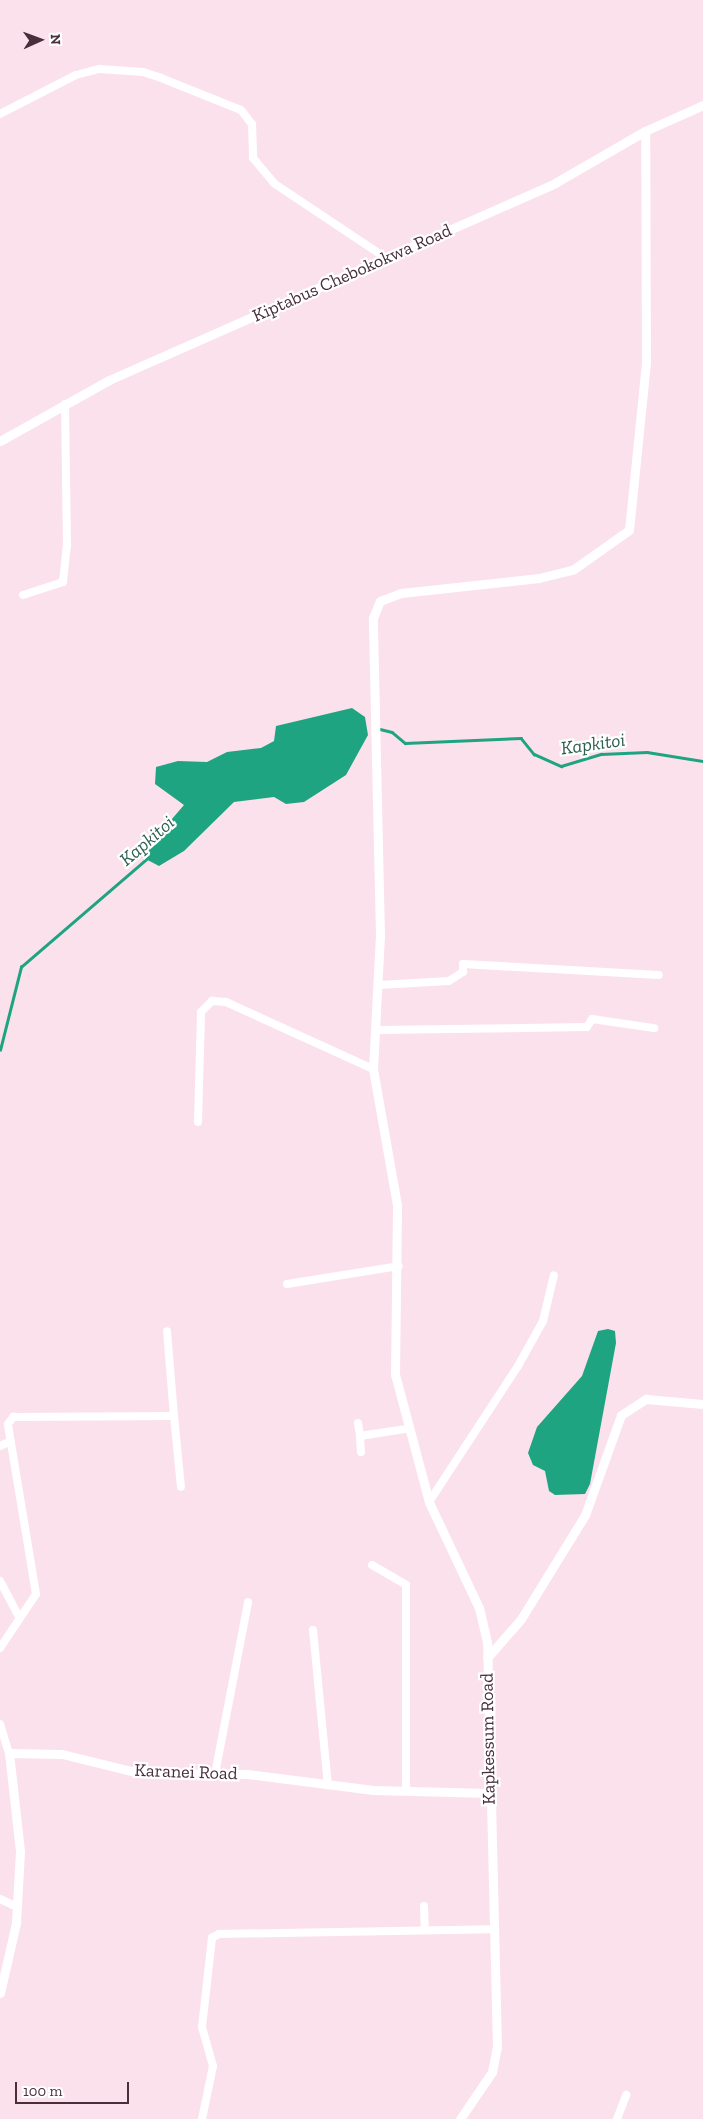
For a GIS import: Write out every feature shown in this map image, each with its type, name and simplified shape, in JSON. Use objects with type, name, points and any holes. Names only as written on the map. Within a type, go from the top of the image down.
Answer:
[{"type":"street","points":[[0,114],[76,75],[99,69],[161,78],[241,110],[252,124],[252,158],[275,184],[386,258]]},
{"type":"street","name":"Kiptabus Chebokokwa Road","points":[[0,441],[109,380],[555,183],[645,131],[703,105]]},
{"type":"street","points":[[487,1658],[479,1608],[428,1502],[406,1429],[395,1374],[399,1266],[395,1190],[373,1069],[379,985],[372,627],[376,606],[401,593],[539,578],[574,569],[629,530],[646,363],[645,131]]},
{"type":"street","points":[[23,595],[63,582],[67,546],[64,404]]},
{"type":"street","points":[[379,985],[449,981],[463,972],[463,964],[659,975]]},
{"type":"street","points":[[198,1122],[201,1012],[212,1001],[226,1002],[373,1069]]},
{"type":"street","points":[[376,1030],[587,1026],[592,1019],[654,1028]]},
{"type":"street","points":[[288,1284],[399,1266]]},
{"type":"street","points":[[428,1502],[518,1366],[543,1321],[554,1275]]},
{"type":"street","points":[[167,1331],[181,1487]]},
{"type":"street","name":"Kapkessum Road","points":[[460,2119],[496,2061],[494,1929],[488,1793],[487,1658],[521,1619],[585,1515],[621,1414],[646,1399],[703,1404]]},
{"type":"street","points":[[0,1648],[18,1615],[36,1594],[8,1424],[13,1417],[174,1416]]},
{"type":"street","points":[[358,1423],[361,1452]]},
{"type":"street","points":[[360,1436],[406,1429]]},
{"type":"street","points":[[0,1446],[11,1441]]},
{"type":"street","points":[[372,1565],[406,1585],[406,1792]]},
{"type":"street","points":[[0,1581],[18,1615]]},
{"type":"street","points":[[215,1774],[248,1602]]},
{"type":"street","points":[[312,1630],[328,1785]]},
{"type":"street","points":[[0,1724],[9,1753],[19,1810],[17,1908],[0,1993]]},
{"type":"street","name":"Karanei Road","points":[[9,1753],[62,1754],[139,1773],[286,1777],[328,1785],[406,1792],[488,1793]]},
{"type":"street","points":[[0,1899],[17,1908]]},
{"type":"street","points":[[424,1906],[426,1930]]},
{"type":"street","points":[[202,2119],[213,2066],[202,2028],[212,1938],[219,1934],[494,1929]]},
{"type":"street","points":[[617,2119],[626,2095]]},
{"type":"shaded area","points":[[352,708],[365,717],[368,735],[346,775],[304,802],[286,804],[274,797],[234,802],[184,851],[159,866],[140,856],[184,805],[155,784],[156,767],[178,761],[207,762],[227,752],[261,748],[274,741],[276,726]]},
{"type":"shaded area","points":[[608,1329],[615,1331],[616,1343],[590,1484],[585,1494],[555,1495],[549,1491],[545,1471],[533,1465],[528,1453],[537,1427],[582,1376],[598,1331]]},
{"type":"waterway","name":"Kapkitoi","points":[[380,729],[392,732],[405,743],[521,738],[534,754],[561,766],[601,754],[647,752],[703,761]]},
{"type":"waterway","name":"Kapkitoi","points":[[0,1050],[21,967],[149,857]]}]
